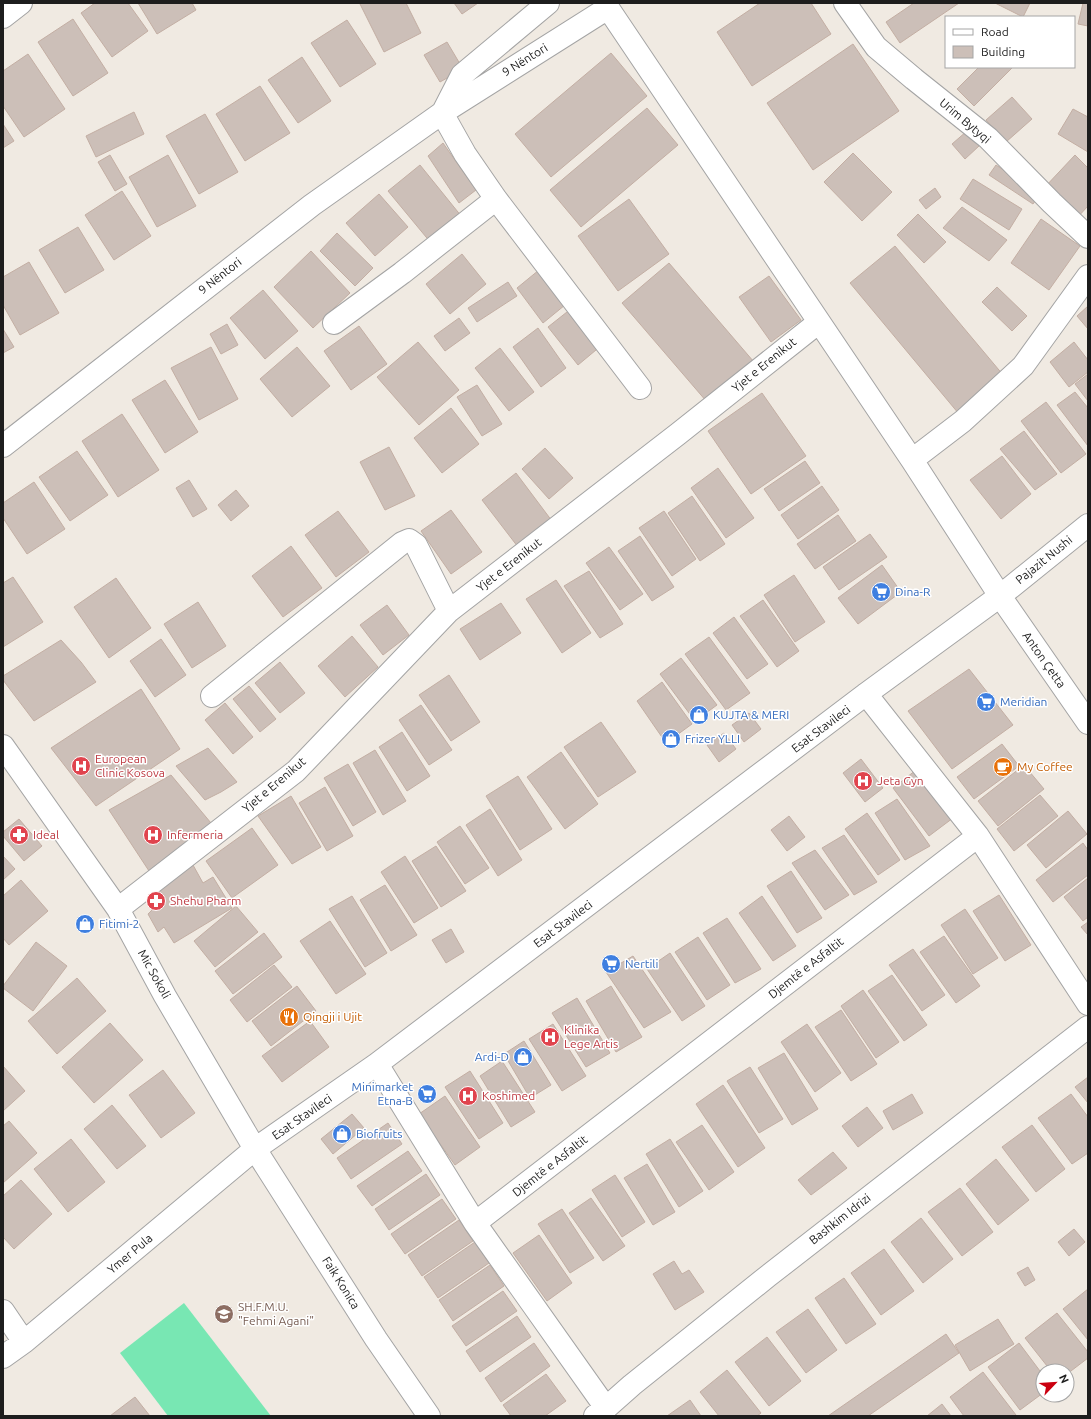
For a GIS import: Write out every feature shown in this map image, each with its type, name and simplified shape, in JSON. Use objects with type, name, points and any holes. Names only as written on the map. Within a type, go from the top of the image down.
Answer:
[{"type":"street","points":[[3,17],[21,3]]},
{"type":"street","points":[[548,3],[462,74],[442,113],[465,154],[496,199],[640,388]]},
{"type":"street","name":"Urim Bytyqi","points":[[845,3],[876,46],[914,79],[988,138],[1088,237]]},
{"type":"street","name":"9 Nëntori","points":[[3,446],[312,205],[442,113],[608,8],[819,322]]},
{"type":"street","points":[[334,323],[402,273],[496,199]]},
{"type":"street","points":[[912,460],[963,422],[1023,366],[1088,276]]},
{"type":"street","points":[[819,322],[912,460],[1000,596]]},
{"type":"street","name":"Yjet e Erenikut","points":[[118,909],[296,770],[449,611],[684,429],[819,322]]},
{"type":"street","name":"Pajazit Nushi","points":[[1000,596],[1088,524]]},
{"type":"street","points":[[212,696],[402,543],[409,540],[416,545],[449,611]]},
{"type":"street","name":"Esat Stavileci","points":[[256,1149],[377,1064],[866,694],[1000,596]]},
{"type":"street","name":"Anton Çetta","points":[[1000,596],[1088,723]]},
{"type":"street","points":[[866,694],[978,836],[1088,1004]]},
{"type":"street","name":"Mic Sokoli","points":[[3,746],[118,909],[165,996],[256,1149]]},
{"type":"street","name":"Djemtë e Asfaltit","points":[[475,1224],[978,836]]},
{"type":"street","name":"Bashkim Idrizi","points":[[601,1412],[632,1385],[768,1276],[1088,1027]]},
{"type":"street","points":[[377,1064],[475,1224],[601,1412]]},
{"type":"street","name":"Ymer Pula","points":[[3,1357],[24,1342],[256,1149]]},
{"type":"street","name":"Faik Konica","points":[[256,1149],[376,1339],[429,1416]]},
{"type":"street","points":[[3,1311],[24,1342]]},
{"type":"green space","points":[[184,1303],[271,1416],[168,1416],[120,1353]]},
{"type":"building","points":[[95,3],[128,3],[148,31],[112,57],[81,13]]},
{"type":"building","points":[[138,3],[192,3],[196,10],[157,34]]},
{"type":"building","points":[[406,3],[421,33],[384,52],[360,4]]},
{"type":"building","points":[[454,3],[478,3],[462,14]]},
{"type":"building","points":[[760,3],[811,3],[831,34],[752,86],[717,32]]},
{"type":"building","points":[[914,3],[959,3],[900,43],[886,22]]},
{"type":"building","points":[[995,3],[1030,3],[1024,16]]},
{"type":"building","points":[[1083,3],[1088,3],[1088,26],[1078,24]]},
{"type":"building","points":[[73,19],[108,73],[73,96],[38,42]]},
{"type":"building","points":[[347,20],[376,64],[340,87],[311,43]]},
{"type":"building","points":[[447,42],[463,69],[440,82],[424,55]]},
{"type":"building","points":[[853,44],[899,111],[813,170],[767,103]]},
{"type":"building","points":[[611,53],[647,96],[551,177],[515,134]]},
{"type":"building","points":[[28,54],[65,109],[24,137],[3,106],[3,71]]},
{"type":"building","points":[[302,57],[331,101],[298,123],[268,80]]},
{"type":"building","points":[[978,68],[1012,68],[974,106],[957,89]]},
{"type":"building","points":[[260,86],[290,133],[245,161],[216,114]]},
{"type":"building","points":[[1012,97],[1032,119],[1006,142],[986,120]]},
{"type":"building","points":[[647,108],[678,145],[581,227],[550,190]]},
{"type":"building","points":[[1073,109],[1088,117],[1088,152],[1058,134]]},
{"type":"building","points":[[134,112],[144,134],[96,157],[86,136]]},
{"type":"building","points":[[205,114],[238,172],[199,194],[166,136]]},
{"type":"building","points":[[3,124],[14,141],[3,148]]},
{"type":"building","points":[[967,131],[979,146],[965,159],[952,144]]},
{"type":"building","points":[[443,143],[476,190],[459,203],[428,156]]},
{"type":"building","points":[[853,153],[892,192],[862,221],[824,182]]},
{"type":"building","points":[[110,155],[127,184],[115,191],[98,162]]},
{"type":"building","points":[[168,155],[196,206],[157,227],[129,177]]},
{"type":"building","points":[[1075,155],[1088,168],[1088,206],[1076,219],[1044,188]]},
{"type":"building","points":[[420,165],[462,217],[431,243],[388,191]]},
{"type":"building","points":[[996,165],[1040,194],[1033,204],[989,175]]},
{"type":"building","points":[[973,179],[1022,209],[1009,230],[960,199]]},
{"type":"building","points":[[935,188],[941,197],[926,209],[919,200]]},
{"type":"building","points":[[122,191],[151,236],[114,260],[85,215]]},
{"type":"building","points":[[379,194],[408,227],[375,256],[346,223]]},
{"type":"building","points":[[629,199],[669,254],[618,291],[578,236]]},
{"type":"building","points":[[962,207],[1007,240],[989,261],[943,228]]},
{"type":"building","points":[[918,214],[946,242],[924,263],[897,235]]},
{"type":"building","points":[[1041,219],[1080,246],[1049,290],[1011,263]]},
{"type":"building","points":[[78,227],[104,270],[65,293],[39,250]]},
{"type":"building","points":[[337,233],[373,268],[355,286],[320,251]]},
{"type":"building","points":[[895,246],[1004,376],[959,414],[850,283]]},
{"type":"building","points":[[311,251],[350,293],[313,328],[274,287]]},
{"type":"building","points":[[462,254],[486,284],[450,314],[426,284]]},
{"type":"building","points":[[29,262],[59,313],[20,335],[3,305],[3,277]]},
{"type":"building","points":[[669,263],[754,362],[707,402],[622,303]]},
{"type":"building","points":[[539,270],[565,305],[543,323],[517,288]]},
{"type":"building","points":[[769,276],[801,320],[771,342],[739,297]]},
{"type":"building","points":[[508,282],[517,296],[477,322],[468,308]]},
{"type":"building","points":[[997,287],[1027,316],[1012,331],[982,302]]},
{"type":"building","points":[[263,290],[298,331],[265,359],[230,318]]},
{"type":"building","points":[[1088,306],[1088,329],[1077,316]]},
{"type":"building","points":[[572,308],[602,345],[578,365],[548,327]]},
{"type":"building","points":[[459,318],[470,333],[445,351],[434,336]]},
{"type":"building","points":[[227,324],[238,345],[221,354],[210,334]]},
{"type":"building","points":[[359,326],[387,364],[351,390],[324,351]]},
{"type":"building","points":[[538,328],[566,368],[541,387],[513,347]]},
{"type":"building","points":[[3,329],[14,347],[3,353]]},
{"type":"building","points":[[418,342],[459,390],[419,425],[377,377]]},
{"type":"building","points":[[1074,342],[1088,360],[1088,372],[1069,387],[1050,362]]},
{"type":"building","points":[[211,347],[238,399],[199,420],[171,368]]},
{"type":"building","points":[[297,347],[330,386],[292,417],[260,379]]},
{"type":"building","points":[[500,348],[534,392],[509,411],[475,368]]},
{"type":"building","points":[[1088,374],[1088,401],[1075,384]]},
{"type":"building","points":[[165,380],[198,432],[165,453],[132,400]]},
{"type":"building","points":[[477,385],[502,424],[482,436],[457,397]]},
{"type":"building","points":[[1075,392],[1088,408],[1088,446],[1057,405]]},
{"type":"building","points":[[762,393],[806,456],[751,494],[708,431]]},
{"type":"building","points":[[1046,402],[1086,454],[1061,473],[1021,421]]},
{"type":"building","points":[[451,408],[479,444],[442,473],[414,438]]},
{"type":"building","points":[[122,414],[159,470],[118,497],[82,441]]},
{"type":"building","points":[[1024,431],[1057,474],[1035,490],[1000,449]]},
{"type":"building","points":[[389,447],[415,496],[385,510],[360,462]]},
{"type":"building","points":[[545,448],[573,478],[549,499],[522,469]]},
{"type":"building","points":[[77,451],[108,495],[70,521],[39,477]]},
{"type":"building","points":[[1002,456],[1031,494],[1001,519],[970,480]]},
{"type":"building","points":[[805,461],[820,483],[779,511],[764,489]]},
{"type":"building","points":[[718,468],[754,518],[726,538],[691,488]]},
{"type":"building","points":[[516,473],[552,521],[518,547],[482,500]]},
{"type":"building","points":[[189,480],[207,509],[193,517],[176,488]]},
{"type":"building","points":[[34,482],[65,529],[27,554],[3,518],[3,503]]},
{"type":"building","points":[[822,486],[839,510],[798,539],[781,515]]},
{"type":"building","points":[[236,490],[249,506],[231,521],[218,505]]},
{"type":"building","points":[[692,496],[725,544],[700,561],[668,513]]},
{"type":"building","points":[[451,510],[482,552],[451,574],[421,531]]},
{"type":"building","points":[[338,511],[369,552],[336,577],[305,535]]},
{"type":"building","points":[[664,511],[696,559],[672,576],[639,528]]},
{"type":"building","points":[[838,515],[856,541],[815,569],[797,544]]},
{"type":"building","points":[[870,534],[887,557],[839,590],[823,567]]},
{"type":"building","points":[[640,536],[674,587],[652,601],[618,551]]},
{"type":"building","points":[[291,546],[322,588],[283,617],[252,576]]},
{"type":"building","points":[[609,547],[643,594],[620,610],[586,563]]},
{"type":"building","points":[[882,565],[901,592],[858,624],[838,598]]},
{"type":"building","points":[[589,571],[623,624],[600,638],[564,586]]},
{"type":"building","points":[[794,575],[825,622],[795,642],[764,595]]},
{"type":"building","points":[[13,577],[43,622],[3,647],[3,583]]},
{"type":"building","points":[[116,578],[151,628],[109,658],[74,607]]},
{"type":"building","points":[[556,580],[591,633],[562,653],[526,599]]},
{"type":"building","points":[[763,600],[799,651],[777,667],[740,616]]},
{"type":"building","points":[[198,602],[226,646],[192,668],[164,624]]},
{"type":"building","points":[[501,603],[521,633],[480,660],[460,629]]},
{"type":"building","points":[[387,605],[409,635],[383,655],[360,625]]},
{"type":"building","points":[[734,617],[768,664],[747,679],[713,633]]},
{"type":"building","points":[[352,636],[378,667],[345,697],[318,666]]},
{"type":"building","points":[[709,637],[750,693],[726,710],[685,654]]},
{"type":"building","points":[[161,639],[186,675],[155,697],[130,661]]},
{"type":"building","points":[[61,640],[81,662],[96,682],[34,721],[3,680],[3,676]]},
{"type":"building","points":[[681,658],[717,705],[695,721],[660,674]]},
{"type":"building","points":[[280,662],[305,693],[280,713],[255,683]]},
{"type":"building","points":[[969,669],[1013,725],[952,769],[908,711]]},
{"type":"building","points":[[449,675],[480,722],[451,741],[419,695]]},
{"type":"building","points":[[662,682],[692,724],[666,743],[637,701]]},
{"type":"building","points":[[249,686],[276,719],[260,732],[233,699]]},
{"type":"building","name":"European Clinic Kosova","points":[[141,689],[180,749],[96,806],[51,748]]},
{"type":"building","points":[[225,703],[253,737],[233,754],[205,720]]},
{"type":"building","points":[[421,705],[452,750],[429,765],[399,720]]},
{"type":"building","points":[[749,713],[761,729],[744,742],[732,725]]},
{"type":"building","points":[[601,722],[636,772],[598,797],[564,747]]},
{"type":"building","points":[[402,732],[430,776],[407,791],[379,747]]},
{"type":"building","points":[[724,733],[736,749],[719,762],[707,745]]},
{"type":"building","points":[[1002,744],[1019,766],[974,799],[957,777]]},
{"type":"building","points":[[208,748],[237,782],[205,800],[176,766]]},
{"type":"building","points":[[375,750],[406,801],[383,815],[353,763]]},
{"type":"building","points":[[561,752],[598,804],[565,829],[527,777]]},
{"type":"building","name":"Jeta Gyn","points":[[861,759],[883,788],[865,802],[843,773]]},
{"type":"building","points":[[348,764],[376,812],[353,826],[324,778]]},
{"type":"building","points":[[1024,765],[1044,789],[998,826],[978,801]]},
{"type":"building","points":[[916,770],[953,818],[929,836],[893,788]]},
{"type":"building","points":[[171,775],[211,823],[151,874],[109,810]]},
{"type":"building","points":[[518,776],[552,829],[520,850],[486,796]]},
{"type":"building","points":[[325,787],[353,836],[327,851],[299,803]]},
{"type":"building","points":[[1040,795],[1058,816],[1014,851],[997,829]]},
{"type":"building","points":[[291,796],[321,847],[292,864],[258,816]]},
{"type":"building","points":[[897,799],[930,846],[905,860],[875,813]]},
{"type":"building","points":[[490,809],[522,860],[498,876],[466,825]]},
{"type":"building","points":[[1068,811],[1087,834],[1046,868],[1027,845]]},
{"type":"building","points":[[867,813],[900,860],[878,875],[845,829]]},
{"type":"building","points":[[789,816],[805,837],[787,851],[771,830]]},
{"type":"building","points":[[19,819],[42,846],[24,861],[3,836],[3,832]]},
{"type":"building","points":[[460,826],[489,868],[465,884],[437,842]]},
{"type":"building","points":[[252,828],[278,865],[232,898],[206,861]]},
{"type":"building","points":[[844,835],[877,882],[854,895],[822,848]]},
{"type":"building","points":[[1083,843],[1088,850],[1088,875],[1053,902],[1036,880]]},
{"type":"building","points":[[436,846],[466,891],[441,907],[412,861]]},
{"type":"building","points":[[815,850],[849,895],[825,910],[792,863]]},
{"type":"building","points":[[3,856],[15,869],[3,880]]},
{"type":"building","points":[[405,856],[438,908],[414,923],[381,872]]},
{"type":"building","points":[[193,865],[203,883],[213,877],[232,908],[174,943],[164,927],[158,932],[148,914],[152,910],[143,895]]},
{"type":"building","points":[[791,871],[822,918],[797,933],[767,886]]},
{"type":"building","points":[[1088,878],[1088,917],[1083,921],[1064,897]]},
{"type":"building","points":[[21,880],[48,911],[9,945],[3,938],[3,896]]},
{"type":"building","points":[[385,885],[417,935],[391,951],[360,900]]},
{"type":"building","points":[[999,895],[1031,945],[1005,961],[973,911]]},
{"type":"building","points":[[352,896],[387,953],[365,967],[329,909]]},
{"type":"building","points":[[762,896],[796,946],[773,961],[739,913]]},
{"type":"building","points":[[236,906],[258,932],[215,967],[194,941]]},
{"type":"building","points":[[965,909],[998,958],[973,974],[941,925]]},
{"type":"building","points":[[727,918],[761,969],[735,983],[703,933]]},
{"type":"building","points":[[330,921],[366,974],[336,994],[300,941]]},
{"type":"building","points":[[1088,922],[1088,935],[1081,927]]},
{"type":"building","points":[[451,929],[464,952],[446,963],[432,940]]},
{"type":"building","points":[[264,933],[282,957],[233,994],[215,971]]},
{"type":"building","points":[[944,936],[980,986],[956,1003],[920,952]]},
{"type":"building","points":[[698,937],[730,985],[707,1000],[675,952]]},
{"type":"building","points":[[36,942],[67,966],[33,1011],[3,988],[3,986]]},
{"type":"building","points":[[913,949],[945,995],[922,1011],[889,965]]},
{"type":"building","points":[[670,953],[705,1006],[682,1021],[647,969]]},
{"type":"building","points":[[633,956],[671,1012],[644,1028],[606,972]]},
{"type":"building","points":[[274,965],[292,987],[247,1022],[230,1000]]},
{"type":"building","points":[[892,975],[927,1025],[904,1041],[868,991]]},
{"type":"building","points":[[77,978],[106,1011],[57,1054],[28,1021]]},
{"type":"building","points":[[297,986],[316,1011],[271,1046],[252,1021]]},
{"type":"building","points":[[611,986],[642,1037],[616,1052],[586,1001]]},
{"type":"building","points":[[863,990],[899,1042],[876,1058],[841,1006]]},
{"type":"building","points":[[577,998],[610,1053],[586,1067],[552,1013]]},
{"type":"building","points":[[841,1010],[877,1064],[851,1081],[815,1027]]},
{"type":"building","points":[[310,1021],[329,1047],[282,1082],[262,1056]]},
{"type":"building","points":[[110,1023],[143,1060],[94,1103],[62,1067]]},
{"type":"building","points":[[553,1024],[586,1076],[562,1091],[529,1039]]},
{"type":"building","points":[[807,1024],[841,1073],[815,1092],[781,1042]]},
{"type":"building","points":[[524,1041],[551,1085],[530,1098],[504,1054]]},
{"type":"building","points":[[784,1053],[818,1109],[792,1125],[758,1068]]},
{"type":"building","points":[[502,1061],[535,1112],[511,1127],[480,1076]]},
{"type":"building","points":[[3,1066],[25,1091],[3,1111]]},
{"type":"building","points":[[750,1067],[783,1119],[759,1133],[727,1081]]},
{"type":"building","points":[[163,1070],[195,1113],[161,1138],[129,1095]]},
{"type":"building","points":[[470,1071],[503,1123],[479,1139],[445,1087]]},
{"type":"building","points":[[1088,1077],[1088,1103],[1075,1087]]},
{"type":"building","points":[[723,1085],[765,1148],[738,1167],[696,1104]]},
{"type":"building","points":[[912,1094],[923,1113],[893,1130],[883,1111]]},
{"type":"building","points":[[1071,1094],[1088,1117],[1088,1153],[1072,1164],[1038,1118]]},
{"type":"building","points":[[445,1096],[480,1147],[455,1165],[419,1114]]},
{"type":"building","points":[[112,1105],[146,1146],[117,1169],[84,1129]]},
{"type":"building","points":[[867,1107],[883,1128],[858,1147],[842,1126]]},
{"type":"building","name":"Biofruits","points":[[352,1114],[364,1128],[333,1154],[321,1139]]},
{"type":"building","points":[[9,1121],[37,1153],[3,1183],[3,1126]]},
{"type":"building","points":[[388,1123],[402,1144],[351,1179],[337,1158]]},
{"type":"building","points":[[702,1125],[734,1172],[709,1190],[676,1142]]},
{"type":"building","points":[[1032,1125],[1065,1169],[1036,1192],[1002,1147]]},
{"type":"building","points":[[71,1139],[105,1182],[68,1212],[34,1169]]},
{"type":"building","points":[[670,1139],[703,1191],[679,1207],[646,1154]]},
{"type":"building","points":[[408,1151],[422,1171],[372,1206],[357,1186]]},
{"type":"building","points":[[833,1152],[847,1168],[811,1195],[798,1180]]},
{"type":"building","points":[[996,1159],[1029,1200],[998,1225],[966,1184]]},
{"type":"building","points":[[647,1164],[675,1212],[653,1225],[624,1178]]},
{"type":"building","points":[[426,1174],[440,1195],[389,1230],[375,1209]]},
{"type":"building","points":[[615,1175],[645,1222],[622,1237],[592,1190]]},
{"type":"building","points":[[21,1180],[52,1214],[14,1249],[3,1237],[3,1196]]},
{"type":"building","points":[[960,1188],[993,1232],[962,1256],[928,1212]]},
{"type":"building","points":[[591,1198],[625,1246],[603,1261],[569,1213]]},
{"type":"building","points":[[442,1199],[456,1219],[405,1254],[391,1234]]},
{"type":"building","points":[[562,1209],[594,1258],[570,1273],[538,1224]]},
{"type":"building","points":[[921,1218],[953,1259],[923,1283],[891,1242]]},
{"type":"building","points":[[459,1220],[473,1241],[422,1276],[408,1255]]},
{"type":"building","points":[[1074,1229],[1085,1242],[1069,1256],[1058,1242]]},
{"type":"building","points":[[539,1235],[572,1283],[547,1301],[513,1253]]},
{"type":"building","points":[[475,1242],[489,1263],[438,1298],[424,1277]]},
{"type":"building","points":[[884,1249],[914,1291],[881,1315],[851,1273]]},
{"type":"building","points":[[674,1261],[682,1274],[689,1270],[704,1292],[675,1310],[653,1274]]},
{"type":"building","points":[[490,1265],[504,1286],[453,1321],[439,1300]]},
{"type":"building","points":[[1028,1267],[1035,1280],[1025,1286],[1017,1273]]},
{"type":"building","points":[[844,1278],[876,1324],[846,1344],[815,1298]]},
{"type":"building","points":[[1088,1289],[1088,1340],[1063,1309]]},
{"type":"building","points":[[503,1291],[517,1311],[466,1346],[452,1326]]},
{"type":"building","points":[[808,1309],[837,1350],[806,1373],[776,1332]]},
{"type":"building","points":[[1057,1313],[1088,1352],[1088,1358],[1075,1368],[1075,1363],[1045,1363],[1025,1338]]},
{"type":"building","points":[[517,1316],[531,1337],[480,1372],[466,1351]]},
{"type":"building","points":[[998,1319],[1014,1344],[970,1371],[955,1345]]},
{"type":"building","points":[[946,1334],[959,1353],[868,1416],[828,1416]]},
{"type":"building","points":[[767,1337],[801,1381],[769,1406],[735,1362]]},
{"type":"building","points":[[534,1343],[550,1366],[501,1402],[485,1378]]},
{"type":"building","points":[[1019,1343],[1035,1364],[1035,1399],[1020,1410],[988,1367]]},
{"type":"building","points":[[727,1370],[761,1413],[757,1416],[719,1416],[700,1392]]},
{"type":"building","points":[[983,1372],[1016,1415],[1015,1416],[964,1416],[950,1397]]},
{"type":"building","points":[[546,1374],[566,1401],[545,1416],[511,1416],[503,1405]]},
{"type":"building","points":[[135,1397],[150,1416],[110,1416]]},
{"type":"building","points":[[690,1400],[701,1416],[667,1416]]},
{"type":"building","points":[[942,1404],[951,1416],[927,1416]]},
{"type":"place","name":"Dina-R","points":[[881,592]]},
{"type":"place","name":"Meridian","points":[[986,702]]},
{"type":"place","name":"KUJTA & MERI","points":[[699,715]]},
{"type":"place","name":"Frizer YLLI","points":[[671,739]]},
{"type":"place","name":"European Clinic Kosova","points":[[81,766]]},
{"type":"place","name":"My Coffee","points":[[1003,767]]},
{"type":"place","name":"Jeta Gyn","points":[[863,781]]},
{"type":"place","name":"Ideal","points":[[19,835]]},
{"type":"place","name":"Infermeria","points":[[153,835]]},
{"type":"place","name":"Shehu Pharm","points":[[156,901]]},
{"type":"place","name":"Fitimi-2","points":[[85,924]]},
{"type":"place","name":"Nertili","points":[[611,964]]},
{"type":"place","name":"Qingji i Ujit","points":[[289,1017]]},
{"type":"place","name":"Klinika Lege Artis","points":[[550,1037]]},
{"type":"place","name":"Ardi-D","points":[[523,1057]]},
{"type":"place","name":"Minimarket Etna-B","points":[[427,1094]]},
{"type":"place","name":"Koshimed","points":[[468,1096]]},
{"type":"place","name":"Biofruits","points":[[342,1134]]},
{"type":"place","name":"SH.F.M.U. \"Fehmi Agani\"","points":[[224,1314]]}]
